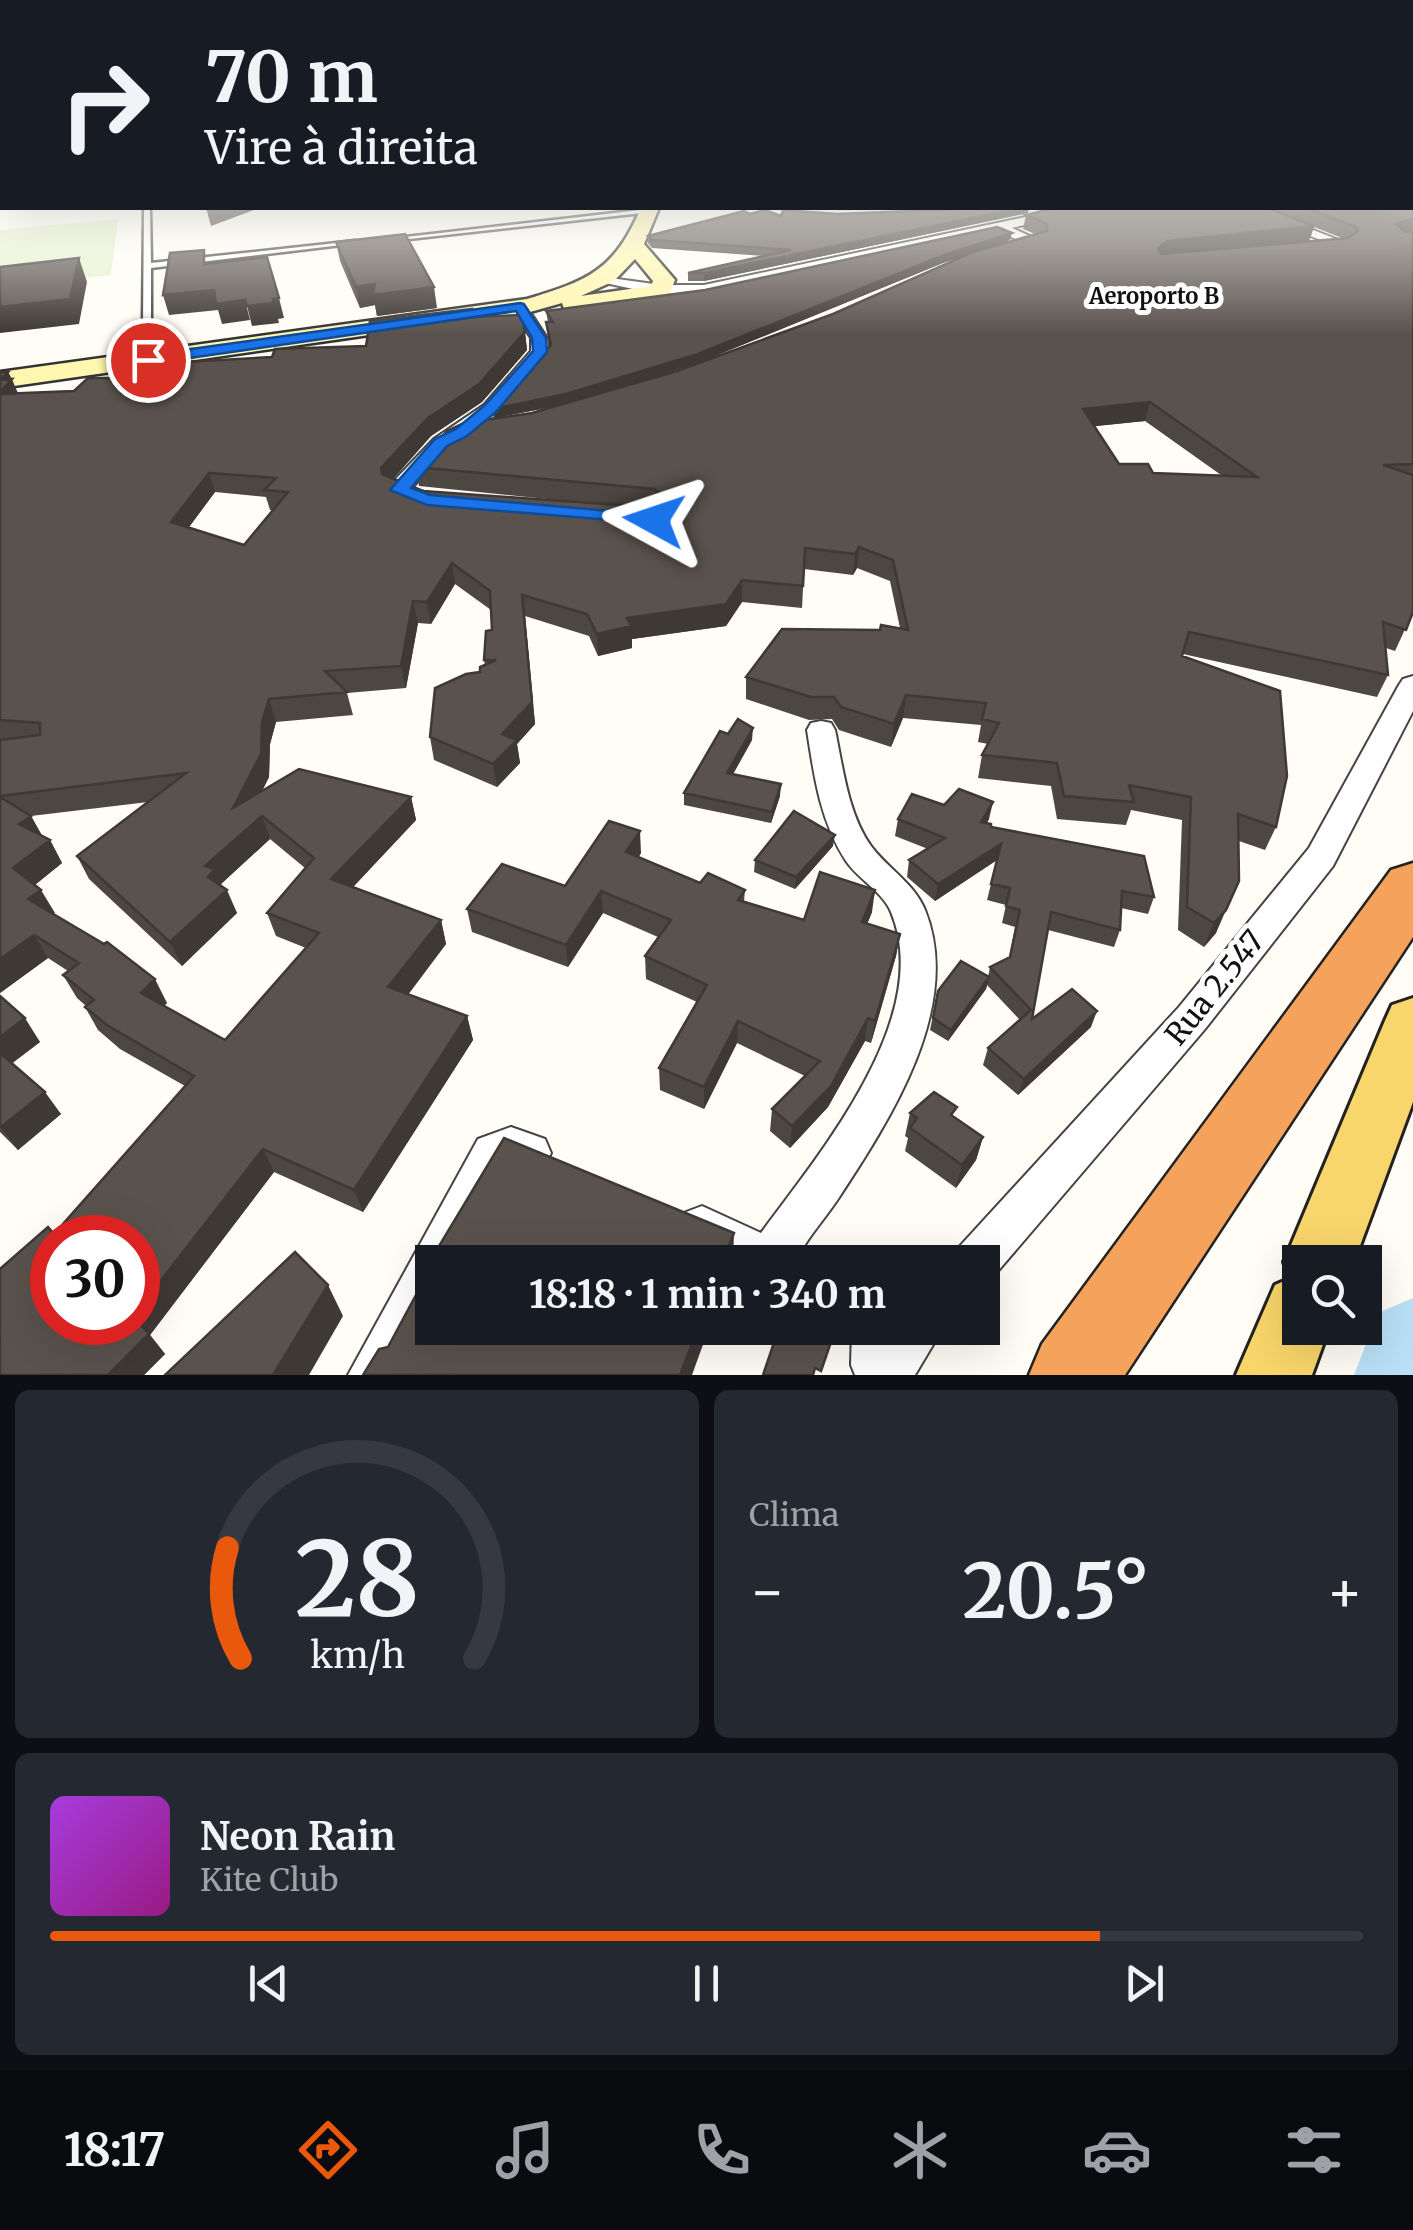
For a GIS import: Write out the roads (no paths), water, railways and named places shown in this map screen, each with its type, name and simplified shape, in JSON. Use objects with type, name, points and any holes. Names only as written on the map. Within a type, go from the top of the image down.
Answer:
[{"type":"highway","points":[[1074,1375],[1413,888]]},
{"type":"main road","points":[[1326,1245],[1413,1023]]},
{"type":"main road","points":[[1274,1375],[1286,1345]]},
{"type":"street","points":[[525,306],[603,281],[622,265],[635,246],[649,210]]},
{"type":"street","points":[[603,281],[660,290],[704,290],[1072,210]]},
{"type":"street","points":[[1253,210],[1342,244],[1297,251]]},
{"type":"street","points":[[994,254],[1036,242],[996,226]]},
{"type":"street","points":[[931,238],[960,251]]},
{"type":"street","points":[[0,380],[525,306],[644,297],[660,290],[664,280],[635,246]]},
{"type":"street","points":[[453,501],[427,500],[399,490],[441,443],[462,433],[490,408],[540,352],[539,338],[525,306]]},
{"type":"street","points":[[462,433],[490,431]]},
{"type":"street","name":"Rua 2.547","points":[[991,1245],[1192,1018],[1320,857],[1413,685]]},
{"type":"street","points":[[783,1245],[864,1122],[907,1032],[917,988],[918,938],[908,909],[890,885],[866,865],[846,832],[821,730]]},
{"type":"street","points":[[443,1245],[494,1153],[517,1147],[572,1171]]},
{"type":"street","points":[[663,1210],[738,1245]]},
{"type":"street","points":[[372,1375],[415,1297]]},
{"type":"street","points":[[876,1345],[875,1365],[884,1375],[906,1345]]},
{"type":"lane","points":[[147,210],[148,324]]},
{"type":"lane","points":[[389,239],[640,210]]},
{"type":"lane","points":[[146,266],[370,241]]},
{"type":"waterway","points":[[1405,1375],[1413,1348]]},
{"type":"district","name":"Aeroporto B","points":[[1154,296]]}]
